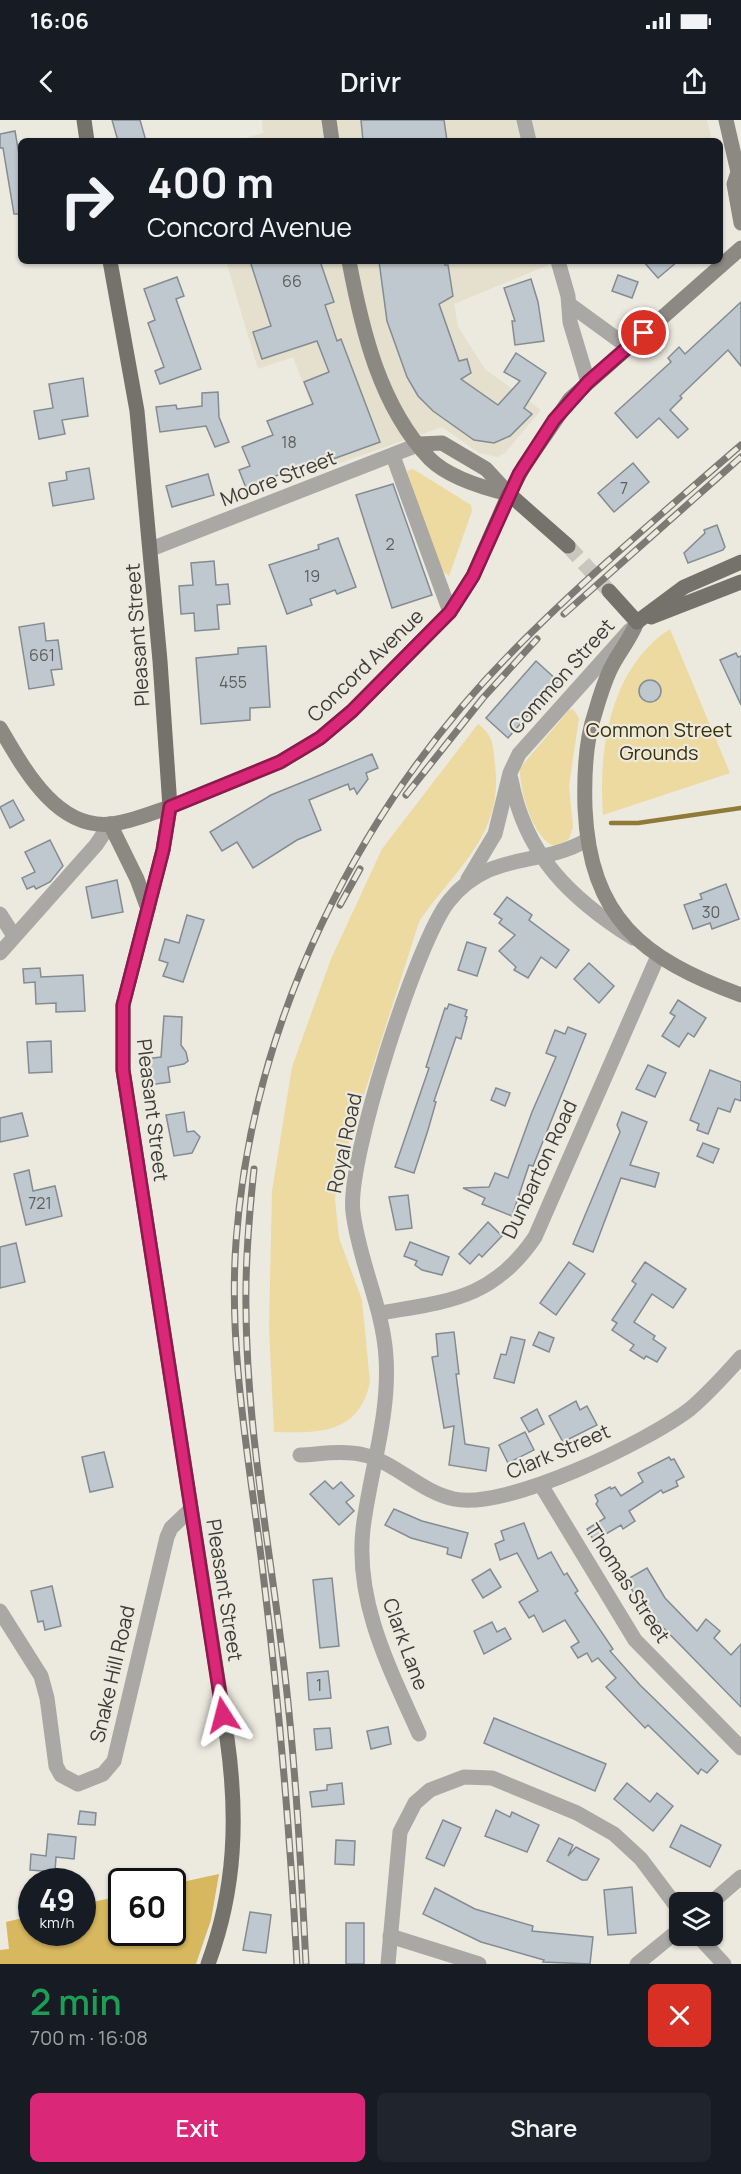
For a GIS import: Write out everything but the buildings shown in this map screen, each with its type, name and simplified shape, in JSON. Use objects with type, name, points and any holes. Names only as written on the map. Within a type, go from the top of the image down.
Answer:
[{"type":"main road","points":[[84,120],[87,138]]},
{"type":"main road","points":[[329,120],[332,138]]},
{"type":"main road","points":[[726,120],[739,173],[734,184],[741,223]]},
{"type":"main road","points":[[723,264],[741,248]]},
{"type":"main road","name":"Pleasant Street","points":[[111,264],[137,411],[151,549],[170,807],[163,850],[123,1005],[123,1070],[231,1763],[236,1823],[227,1898],[208,1964]]},
{"type":"main road","points":[[350,264],[365,326],[393,410],[420,444],[442,443],[486,469],[509,494],[568,546]]},
{"type":"main road","points":[[509,494],[519,474],[554,420],[588,382],[723,264]]},
{"type":"main road","name":"Concord Avenue","points":[[0,728],[32,779],[53,802],[79,817],[110,824],[170,807],[280,762],[320,738],[352,711],[450,612],[473,576],[509,494]]},
{"type":"main road","points":[[637,622],[684,587],[741,562]]},
{"type":"main road","points":[[637,622],[741,582]]},
{"type":"main road","points":[[609,591],[637,622]]},
{"type":"main road","name":"Common Street","points":[[637,622],[629,642],[611,669],[594,716],[584,779],[587,840],[599,887],[636,939],[658,956],[694,976],[741,995]]},
{"type":"main road","points":[[110,824],[137,879],[148,909]]},
{"type":"street","points":[[524,120],[528,138]]},
{"type":"street","points":[[559,264],[569,304],[570,322],[588,382]]},
{"type":"street","points":[[569,304],[628,347]]},
{"type":"street","name":"Moore Street","points":[[151,549],[420,444]]},
{"type":"street","points":[[393,456],[450,612]]},
{"type":"street","name":"Common Street","points":[[636,939],[576,898],[542,856],[520,813],[510,773],[523,748],[637,622]]},
{"type":"street","name":"Royal Road","points":[[374,1459],[387,1401],[386,1357],[381,1313],[361,1252],[352,1210],[357,1167],[381,1072],[422,952],[441,912],[463,886],[495,834],[510,773]]},
{"type":"street","points":[[0,953],[55,892],[110,824]]},
{"type":"street","name":"Royal Road","points":[[463,886],[496,866],[567,851],[587,840]]},
{"type":"street","points":[[0,914],[14,936]]},
{"type":"street","name":"Dunbarton Road","points":[[381,1313],[444,1303],[464,1297],[505,1273],[527,1249],[536,1237],[576,1139],[658,956]]},
{"type":"street","name":"Clark Street","points":[[300,1455],[347,1453],[366,1455],[435,1493],[453,1499],[477,1501],[492,1499],[541,1485],[674,1420],[710,1391],[741,1357]]},
{"type":"street","name":"Clark Lane","points":[[374,1459],[363,1532],[362,1563],[367,1599],[377,1639],[419,1734]]},
{"type":"street","name":"Thomas Street","points":[[541,1485],[635,1640],[741,1748]]},
{"type":"street","name":"Snake Hill Road","points":[[0,1611],[41,1676],[47,1698],[56,1766],[61,1775],[78,1784],[97,1778],[114,1761],[167,1537],[171,1528],[191,1509]]},
{"type":"street","points":[[388,1964],[398,1844],[409,1812],[422,1796],[439,1786],[464,1777],[492,1778],[577,1813],[614,1834],[640,1858],[669,1896]]},
{"type":"street","points":[[723,1893],[741,1877]]},
{"type":"street","points":[[390,1936],[479,1964]]},
{"type":"street","points":[[637,1964],[669,1938]]},
{"type":"street","points":[[707,1946],[724,1964]]},
{"type":"shaded area","points":[[262,120],[707,120],[711,138],[246,138],[263,133]]},
{"type":"shaded area","points":[[227,264],[551,264],[454,304],[458,327],[485,369],[541,410],[505,453],[497,457],[479,453],[442,427],[334,465],[293,357],[258,369]]},
{"type":"shaded area","points":[[219,1874],[211,1920],[196,1964],[0,1964],[0,1950],[9,1949],[6,1922],[18,1919],[18,1946],[96,1946],[96,1901],[108,1899],[108,1946],[186,1946],[186,1881]]},
{"type":"green space","points":[[413,469],[471,505],[472,511],[449,576],[438,568],[407,471]]},
{"type":"green space","name":"Common Street Grounds","points":[[670,629],[730,773],[603,815],[603,764],[612,712],[621,688],[634,665],[650,645]]},
{"type":"green space","points":[[573,709],[579,718],[569,786],[573,827],[569,839],[555,846],[547,842],[540,834],[529,813],[522,788],[520,768],[569,710]]},
{"type":"green space","points":[[478,724],[490,737],[493,747],[496,790],[492,812],[474,850],[419,922],[337,1179],[335,1200],[339,1238],[362,1300],[370,1382],[365,1399],[357,1412],[346,1421],[321,1431],[274,1432],[269,1328],[272,1191],[292,1067],[331,959],[382,849]]},
{"type":"waterway","points":[[611,823],[638,823],[741,808]]},
{"type":"tunnel","points":[[568,546],[609,591]]},
{"type":"railway","points":[[297,1964],[279,1719],[242,1408],[235,1325],[236,1242],[246,1159],[264,1078],[290,999],[323,922],[362,848],[407,778],[458,712],[540,624],[596,571],[741,445]]},
{"type":"railway","points":[[564,614],[741,457]]},
{"type":"railway","points":[[406,795],[483,698],[537,639]]},
{"type":"railway","points":[[340,905],[360,869]]},
{"type":"railway","points":[[254,1169],[246,1275],[247,1356],[255,1447],[289,1711],[306,1964]]},
{"type":"route","points":[[223,1715],[123,1070],[123,1005],[128,978],[163,850],[170,807],[280,762],[326,734],[352,711],[450,612],[473,576],[519,474],[570,399],[644,333]]}]
